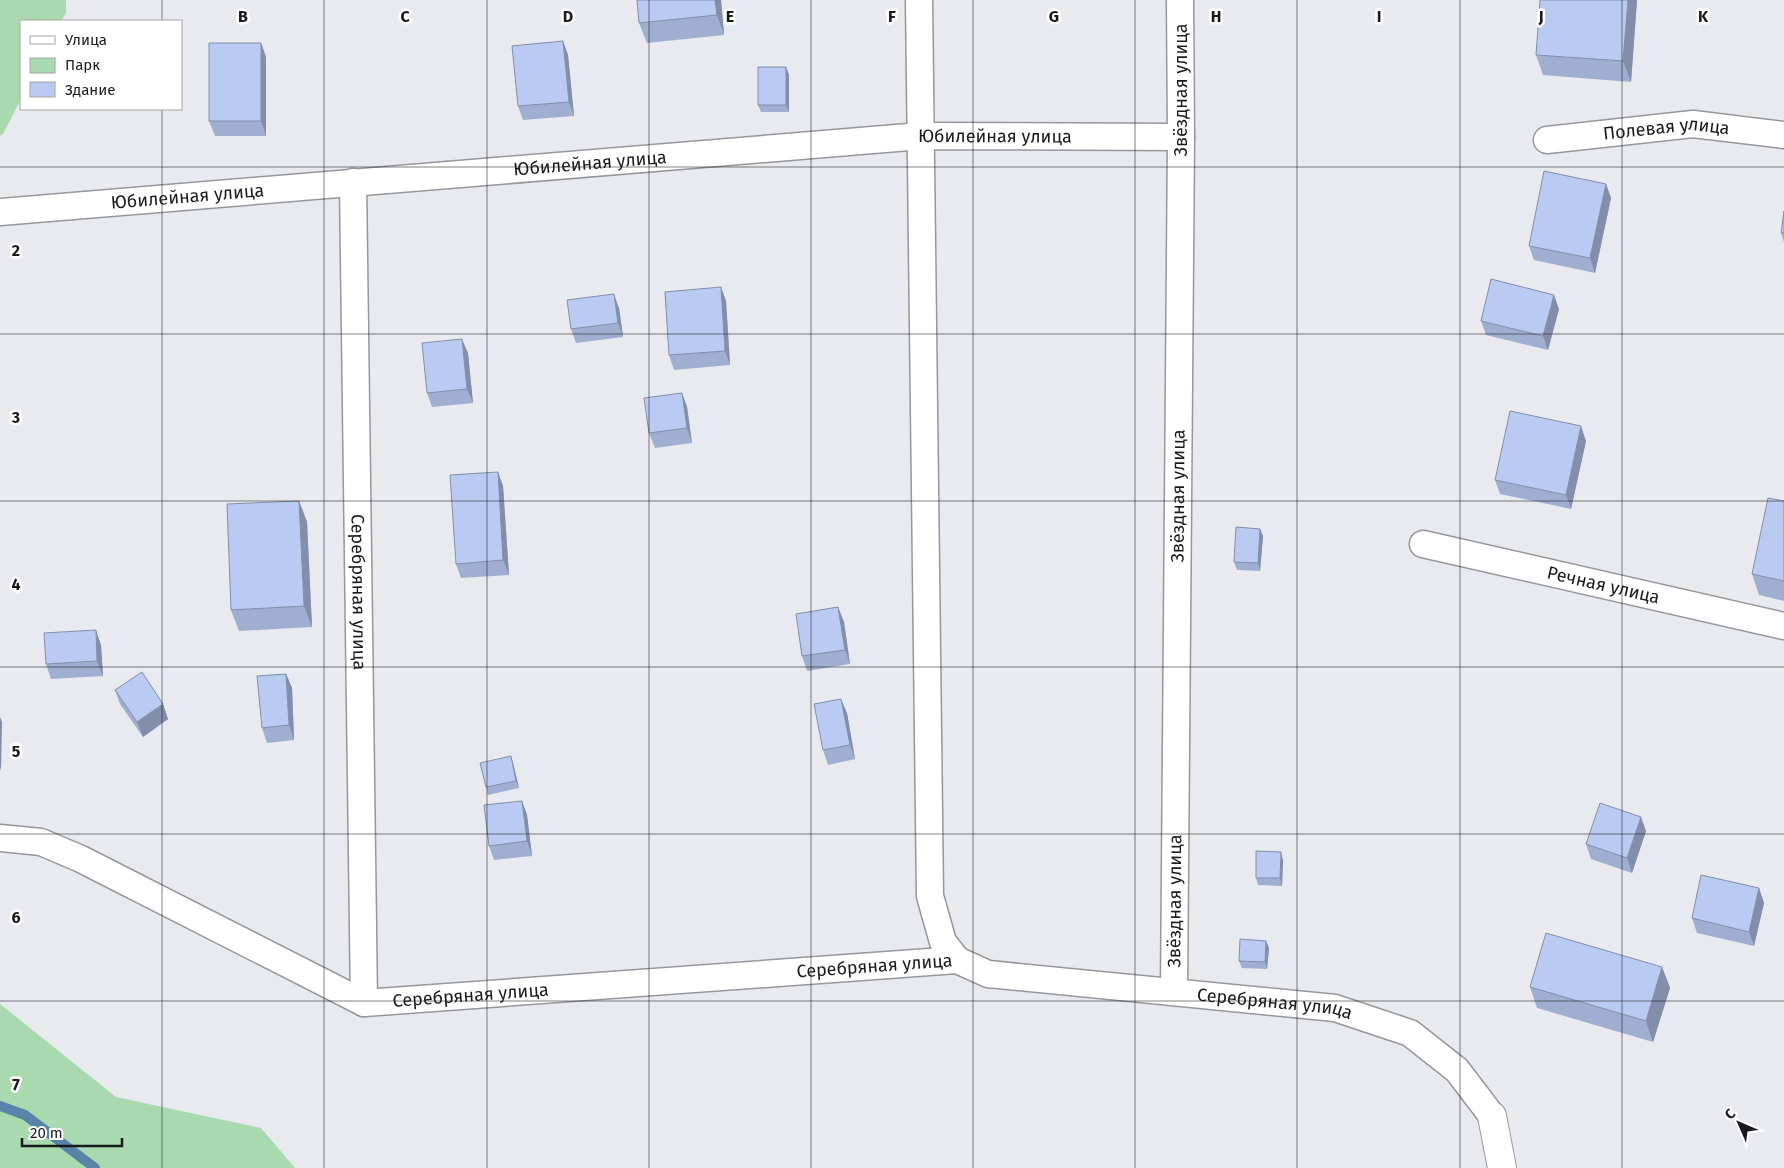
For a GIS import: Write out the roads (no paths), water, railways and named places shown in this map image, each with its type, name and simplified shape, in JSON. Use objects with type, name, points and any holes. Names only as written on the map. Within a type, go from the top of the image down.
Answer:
[{"type":"street","points":[[919,0],[930,896],[943,942],[957,960]]},
{"type":"street","name":"Звёздная улица","points":[[1174,991],[1181,137],[1180,0]]},
{"type":"street","name":"Полевая улица","points":[[1547,140],[1693,124],[1784,135]]},
{"type":"street","name":"Юбилейная улица","points":[[0,212],[921,136],[1181,137]]},
{"type":"street","name":"Серебряная улица","points":[[353,182],[364,1003],[957,960],[988,974],[1335,1008],[1410,1033],[1457,1070],[1492,1116]]},
{"type":"street","name":"Речная улица","points":[[1423,544],[1784,626]]},
{"type":"street","points":[[0,838],[41,842],[81,859],[364,1003]]},
{"type":"street","points":[[1492,1116],[1502,1168]]},
{"type":"waterway","points":[[0,1106],[25,1115],[95,1168]]}]
